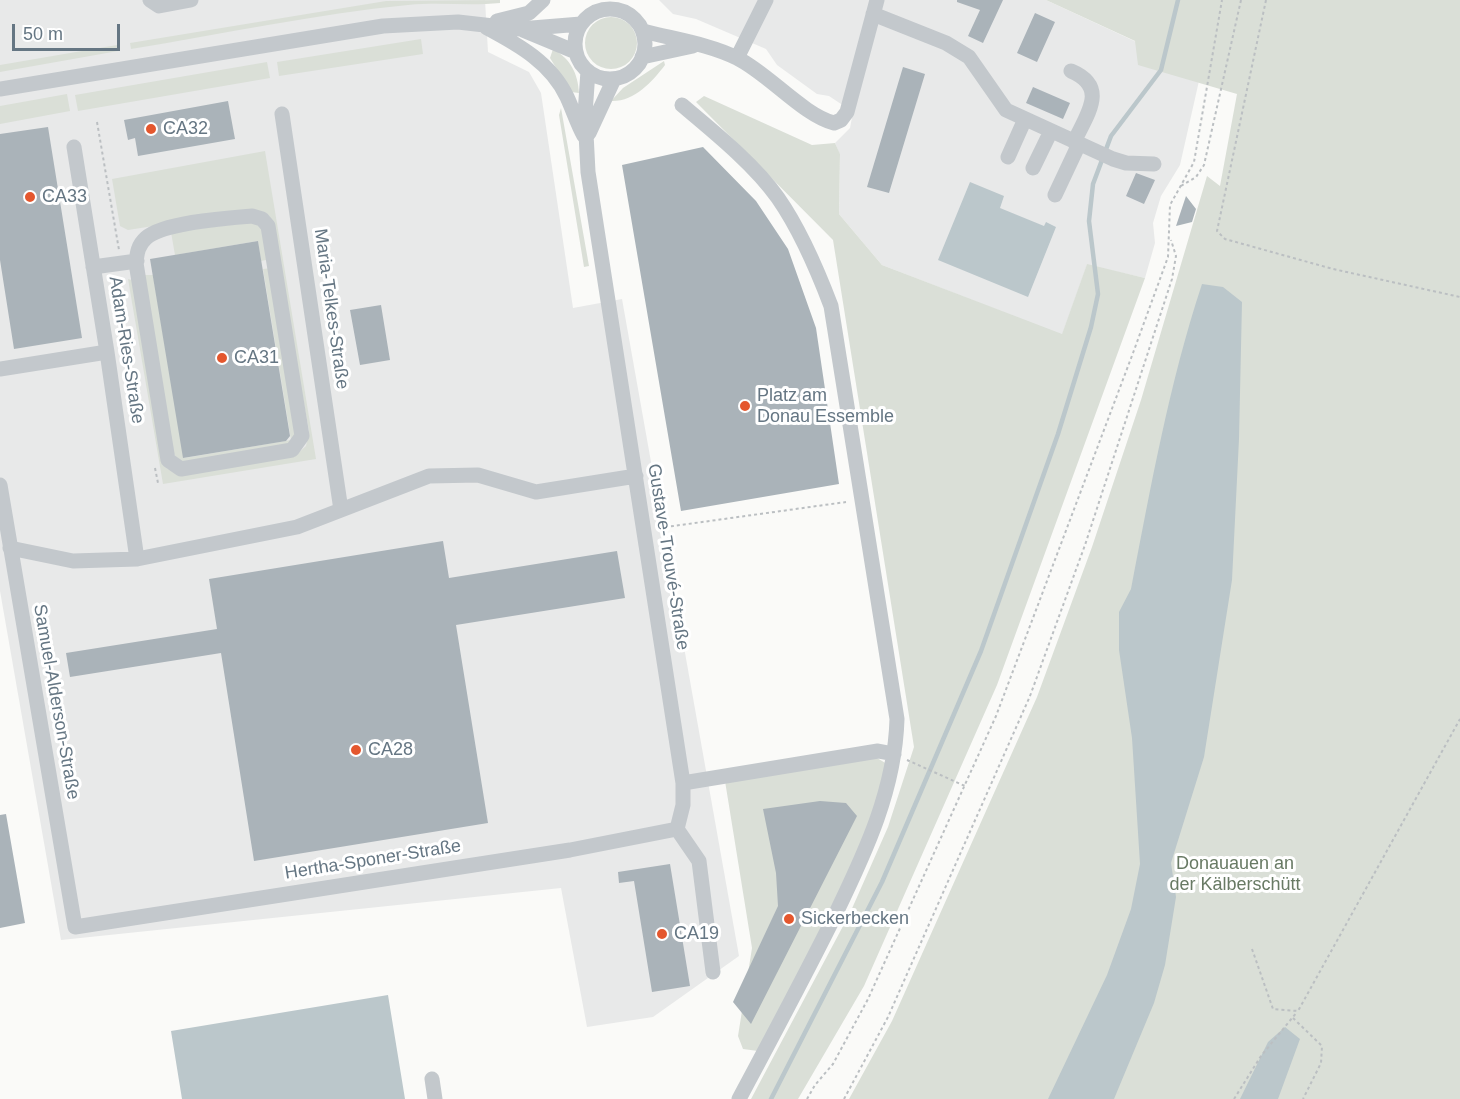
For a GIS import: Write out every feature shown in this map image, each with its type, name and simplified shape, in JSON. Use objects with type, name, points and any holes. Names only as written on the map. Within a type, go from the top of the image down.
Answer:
[{"type":"street","points":[[150,0],[159,6],[191,0]]},
{"type":"street","points":[[480,23],[519,17],[536,9],[543,0]]},
{"type":"street","points":[[737,58],[766,0]]},
{"type":"street","points":[[643,31],[717,50],[737,58],[771,79],[824,121],[834,123],[841,120],[847,112],[873,4],[969,57],[1006,110],[1113,159],[1126,163],[1154,164]]},
{"type":"street","points":[[621,5],[643,31],[645,49],[631,72],[614,79],[596,76],[588,71],[576,52],[577,33],[581,24],[598,6],[614,9],[621,5]]},
{"type":"street","points":[[0,89],[383,26],[440,22],[480,23],[520,29],[581,24]]},
{"type":"street","name":"Gustave-Trouvé-Straße","points":[[480,23],[517,44],[549,70],[567,97],[587,141]]},
{"type":"street","points":[[520,29],[576,52]]},
{"type":"street","points":[[642,57],[696,45]]},
{"type":"street","name":"Gustave-Trouvé-Straße","points":[[588,71],[587,141],[592,195],[683,783],[683,805],[677,829]]},
{"type":"street","points":[[1055,195],[1082,145],[1093,100],[1092,88],[1086,78],[1071,71]]},
{"type":"street","name":"Gustave-Trouvé-Straße","points":[[587,141],[614,79]]},
{"type":"street","points":[[682,105],[724,141],[778,198],[815,264],[831,306],[897,719],[894,754],[887,788],[869,844],[820,945],[739,1099]]},
{"type":"street","name":"Maria-Telkes-Straße","points":[[282,114],[341,510]]},
{"type":"street","points":[[1008,157],[1025,119]]},
{"type":"street","points":[[1033,168],[1051,131]]},
{"type":"street","name":"Adam-Ries-Straße","points":[[74,147],[137,559]]},
{"type":"street","points":[[252,216],[262,219],[268,226],[302,436],[292,450],[181,469],[168,460],[137,261],[137,249],[145,238],[169,228],[252,216]]},
{"type":"street","points":[[93,267],[137,261]]},
{"type":"street","points":[[0,369],[107,352]]},
{"type":"street","points":[[10,548],[72,561],[137,559],[297,527],[429,476],[478,475],[536,492],[636,476]]},
{"type":"street","name":"Samuel-Alderson-Straße","points":[[0,485],[75,927]]},
{"type":"street","points":[[683,783],[878,751],[894,754]]},
{"type":"street","points":[[677,829],[699,861],[713,972]]},
{"type":"street","name":"Hertha-Sponer-Straße","points":[[75,927],[570,850],[677,829]]},
{"type":"street","points":[[432,1079],[435,1099]]},
{"type":"path","points":[[807,1099],[815,1084],[833,1064],[868,999],[996,716],[1165,267],[1171,238],[1170,205],[1194,162],[1222,0]]},
{"type":"path","points":[[1179,188],[1196,177],[1204,165],[1241,0]]},
{"type":"path","points":[[1266,0],[1217,231],[1225,239],[1333,269],[1460,297]]},
{"type":"path","points":[[844,1099],[888,1017],[1030,696],[1085,545],[1172,279],[1176,256],[1171,238]]},
{"type":"path","points":[[644,530],[861,500]]},
{"type":"path","points":[[1234,1099],[1261,1056],[1298,1011],[1460,719]]},
{"type":"path","points":[[894,754],[965,786]]},
{"type":"path","points":[[1252,949],[1274,1009],[1298,1011]]},
{"type":"path","points":[[1293,1018],[1322,1046],[1321,1063],[1303,1099]]},
{"type":"shaded area","points":[[0,0],[485,0],[488,52],[529,72],[541,93],[573,308],[622,299],[739,956],[653,1017],[587,1027],[561,888],[61,940],[0,591]]},
{"type":"shaded area","points":[[659,0],[1046,0],[1201,72],[1180,165],[1161,196],[1153,223],[1155,243],[1145,278],[1087,265],[1062,335],[882,265],[839,214],[840,155],[835,143],[850,128],[853,112],[829,96],[817,94],[777,65],[766,49],[696,19],[673,14]]},
{"type":"shaded area","points":[[970,182],[1004,196],[1000,208],[1044,226],[1046,222],[1056,227],[1028,297],[938,260]]},
{"type":"shaded area","points":[[1202,284],[1223,287],[1242,302],[1239,439],[1232,580],[1204,757],[1171,863],[1176,897],[1165,965],[1154,1003],[1114,1099],[1048,1099],[1107,975],[1131,909],[1140,864],[1132,738],[1119,650],[1119,612],[1131,589],[1170,397]]},
{"type":"shaded area","points":[[388,995],[405,1099],[182,1099],[171,1031]]},
{"type":"shaded area","points":[[1285,1027],[1300,1039],[1278,1099],[1240,1099],[1268,1042]]},
{"type":"green space","points":[[500,0],[500,3],[489,4],[420,4],[373,9],[131,49],[130,43],[386,1]]},
{"type":"green space","name":"Donauauen an der Kälberschütt","points":[[1046,0],[1460,0],[1460,1099],[849,1099],[892,1021],[1037,697],[1092,547],[1141,400],[1207,176],[1220,186],[1237,94],[1138,65],[1135,41]]},
{"type":"green space","points":[[606,17],[616,17],[625,21],[633,29],[637,43],[633,57],[625,65],[616,69],[606,69],[597,65],[589,57],[585,48],[585,38],[589,29],[597,21]]},
{"type":"green space","points":[[421,39],[423,54],[279,76],[277,62]]},
{"type":"green space","points":[[117,45],[118,51],[0,72],[0,65]]},
{"type":"green space","points":[[553,49],[569,62],[577,80],[579,93],[571,92],[550,58]]},
{"type":"green space","points":[[664,61],[665,65],[642,90],[627,98],[611,101],[623,88]]},
{"type":"green space","points":[[267,62],[270,78],[78,111],[75,95]]},
{"type":"green space","points":[[67,94],[70,111],[0,124],[0,106]]},
{"type":"green space","points":[[704,96],[812,145],[835,143],[840,154],[839,214],[882,265],[1062,334],[1087,264],[1145,278],[997,685],[864,986],[798,1099],[751,1099],[850,913],[888,827],[914,747],[833,240],[696,102]]},
{"type":"green space","points":[[561,108],[589,266],[584,267],[559,115]]},
{"type":"green space","points":[[265,151],[316,459],[163,484],[128,279],[132,280],[167,469],[294,457],[306,446],[309,431],[270,217],[266,213],[255,210],[128,230],[120,226],[112,179]]},
{"type":"green space","points":[[254,222],[262,226],[271,259],[261,261],[258,241],[175,255],[171,232]]},
{"type":"green space","points":[[273,268],[297,434],[292,444],[187,463],[177,459],[173,452],[144,275],[153,275],[184,458],[291,440],[263,269]]},
{"type":"green space","points":[[877,758],[887,764],[865,842],[758,1051],[743,1049],[738,1036],[752,948],[725,781]]},
{"type":"building","points":[[957,0],[1003,0],[983,43],[968,36],[980,10],[957,2]]},
{"type":"building","points":[[1035,13],[1055,22],[1037,62],[1017,53]]},
{"type":"building","points":[[903,67],[925,74],[889,193],[867,187]]},
{"type":"building","points":[[1033,87],[1070,103],[1063,119],[1026,103]]},
{"type":"building","points":[[228,101],[235,139],[138,156],[135,138],[128,140],[124,120]]},
{"type":"building","name":"CA33","points":[[48,127],[82,338],[14,349],[0,260],[0,134]]},
{"type":"building","name":"Platz am Donau Essemble","points":[[703,147],[756,201],[788,249],[816,328],[839,484],[681,511],[622,165]]},
{"type":"building","points":[[1136,173],[1155,180],[1144,204],[1126,196]]},
{"type":"building","points":[[1186,196],[1196,209],[1192,222],[1176,226]]},
{"type":"building","name":"CA31","points":[[258,241],[290,436],[286,441],[183,458],[150,259]]},
{"type":"building","points":[[381,305],[390,360],[360,365],[350,310]]},
{"type":"building","name":"CA28","points":[[443,541],[449,578],[617,551],[625,598],[456,625],[488,823],[254,861],[221,653],[70,677],[66,653],[217,629],[209,579]]},
{"type":"building","name":"Sickerbecken","points":[[820,801],[846,803],[857,816],[751,1024],[733,1002],[778,906],[776,873],[763,809]]},
{"type":"building","points":[[6,814],[25,923],[0,928],[0,815]]},
{"type":"building","name":"CA19","points":[[670,864],[690,986],[652,992],[634,881],[619,883],[618,872]]},
{"type":"waterway","points":[[771,1099],[882,882],[981,651],[1058,434],[1091,327],[1098,294],[1089,221],[1093,184],[1111,136],[1161,70],[1178,0]]},
{"type":"place","name":"CA32","points":[[151,129]]},
{"type":"place","name":"CA33","points":[[30,197]]},
{"type":"place","name":"CA31","points":[[222,358]]},
{"type":"place","name":"Platz am Donau Essemble","points":[[745,406]]},
{"type":"place","name":"CA28","points":[[356,750]]},
{"type":"place","name":"Sickerbecken","points":[[789,919]]},
{"type":"place","name":"CA19","points":[[662,934]]}]
